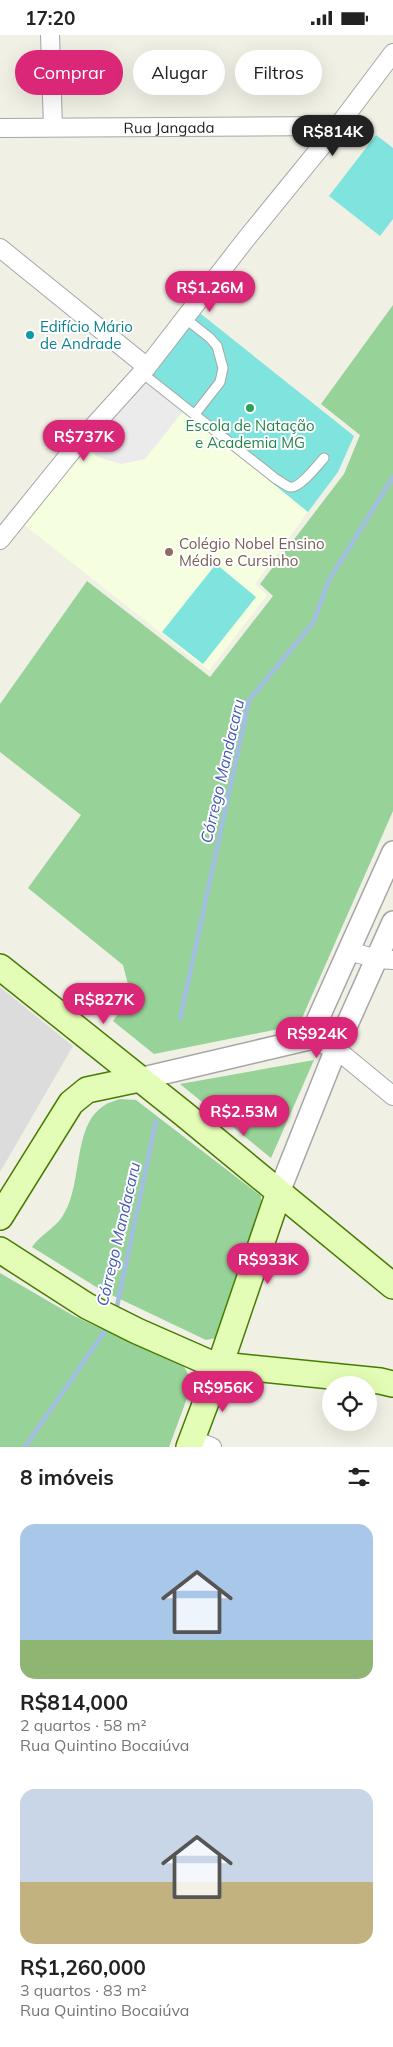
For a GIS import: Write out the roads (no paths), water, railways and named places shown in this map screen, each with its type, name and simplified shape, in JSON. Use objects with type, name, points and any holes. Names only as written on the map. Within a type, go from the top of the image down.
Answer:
[{"type":"main road","points":[[0,967],[279,1191],[393,1286]]},
{"type":"main road","points":[[0,1217],[72,1103],[87,1090],[139,1079]]},
{"type":"main road","points":[[198,1444],[220,1365],[279,1191]]},
{"type":"main road","points":[[0,1249],[87,1306],[137,1331],[212,1364],[380,1381],[393,1384]]},
{"type":"street","points":[[50,35],[53,127]]},
{"type":"street","points":[[0,540],[80,441],[145,370],[246,239],[338,126],[393,53]]},
{"type":"street","name":"Rua Jangada","points":[[0,128],[338,126]]},
{"type":"street","points":[[0,248],[145,370]]},
{"type":"street","points":[[308,1039],[393,852]]},
{"type":"street","points":[[279,1191],[336,1049],[385,959],[393,922]]},
{"type":"street","points":[[349,951],[385,959]]},
{"type":"street","points":[[139,1079],[308,1039],[336,1049],[393,1096]]},
{"type":"lane","points":[[186,319],[217,346],[223,368],[220,382],[195,414]]},
{"type":"lane","points":[[145,370],[195,414],[276,479],[291,487],[296,487],[303,481],[324,458]]},
{"type":"waterway","name":"Córrego Mandacaru","points":[[180,1019],[249,700],[313,623],[329,580],[393,477]]},
{"type":"waterway","name":"Córrego Mandacaru","points":[[116,1311],[156,1121]]},
{"type":"waterway","name":"Córrego Mandacaru","points":[[25,1447],[109,1325]]},
{"type":"place","name":"Edifício Mário de Andrade","points":[[30,335]]},
{"type":"place","name":"Escola de Natação e Academia MG","points":[[250,408]]},
{"type":"place","name":"Colégio Nobel Ensino Médio e Cursinho","points":[[169,552]]}]
